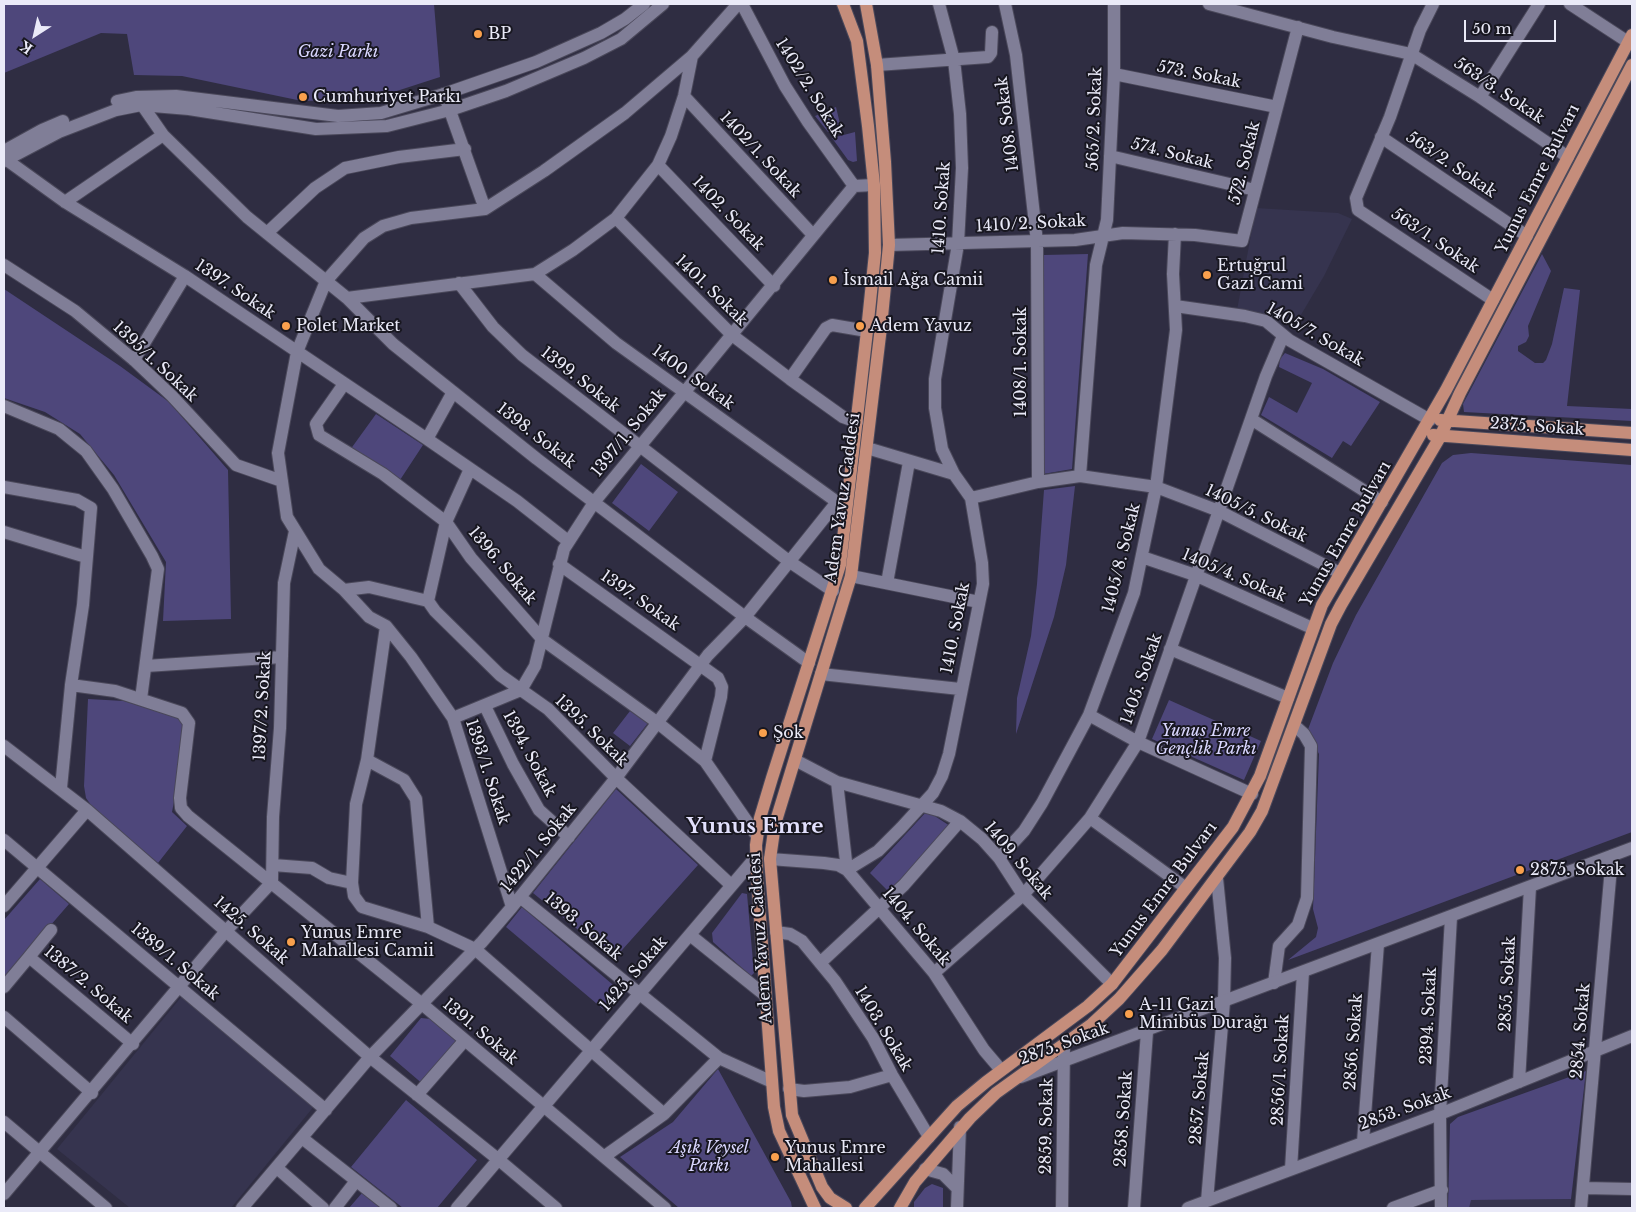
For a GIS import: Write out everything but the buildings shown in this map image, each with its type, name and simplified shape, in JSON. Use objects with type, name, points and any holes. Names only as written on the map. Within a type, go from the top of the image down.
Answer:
[{"type":"main road","name":"Adem Yavuz Caddesi","points":[[815,1208],[780,1131],[770,1081],[756,857],[757,836],[772,778],[840,565],[842,502],[857,422],[875,253],[874,185],[858,50],[843,4]]},
{"type":"main road","name":"Adem Yavuz Caddesi","points":[[846,1208],[830,1198],[822,1187],[795,1127],[789,1089],[770,858],[775,824],[851,576],[867,448],[889,245],[885,162],[877,65],[866,4]]},
{"type":"main road","name":"Yunus Emre Bulvarı","points":[[865,1208],[957,1106],[1001,1070],[1088,1006],[1112,984],[1233,827],[1252,794],[1312,628],[1340,573],[1427,425],[1602,91],[1631,41]]},
{"type":"main road","name":"Yunus Emre Bulvarı","points":[[900,1208],[925,1169],[960,1127],[1013,1080],[1092,1024],[1130,987],[1162,950],[1250,832],[1262,811],[1295,726],[1331,624],[1440,437],[1632,65]]},
{"type":"main road","points":[[1602,91],[1614,98]]},
{"type":"main road","name":"2375. Sokak","points":[[1427,425],[1448,420],[1632,433]]},
{"type":"main road","name":"2375. Sokak","points":[[1427,425],[1440,437],[1632,450]]},
{"type":"main road","points":[[1001,1070],[1013,1080]]},
{"type":"main road","points":[[770,1081],[789,1089]]},
{"type":"street","points":[[4,157],[42,130],[96,108],[139,101],[186,96],[338,116],[381,113],[444,94],[536,62],[578,44],[625,19],[644,4]]},
{"type":"street","points":[[139,101],[316,129],[387,126],[450,110],[506,91],[584,58],[621,38],[663,4]]},
{"type":"street","points":[[664,1114],[475,949],[428,927],[362,907],[354,896],[352,883],[356,804],[367,760],[386,626],[368,617],[344,590],[319,569],[295,531],[287,517],[278,453],[297,352],[326,281],[364,238],[383,226],[411,218],[486,209],[544,171],[625,113],[692,56],[738,4]]},
{"type":"street","name":"1402/2. Sokak","points":[[742,4],[803,115],[854,186]]},
{"type":"street","name":"1410. Sokak","points":[[847,870],[878,851],[934,793],[949,754],[982,584],[982,563],[971,498],[954,474],[942,449],[935,408],[935,379],[958,244],[962,168],[960,114],[954,60],[939,4]]},
{"type":"street","name":"1408. Sokak","points":[[1005,4],[1016,55],[1037,242]]},
{"type":"street","name":"565/2. Sokak","points":[[1080,476],[1096,265],[1107,220],[1114,74],[1114,4]]},
{"type":"street","name":"563/3. Sokak","points":[[1209,4],[1411,54],[1480,97],[1568,157]]},
{"type":"street","points":[[1381,136],[1411,54],[1433,4]]},
{"type":"street","points":[[1480,97],[1539,4]]},
{"type":"street","points":[[1570,4],[1631,41]]},
{"type":"street","name":"572. Sokak","points":[[1175,234],[1242,241],[1298,27]]},
{"type":"street","points":[[877,65],[988,57],[991,53],[992,32]]},
{"type":"street","points":[[347,298],[534,274],[573,250],[616,218],[658,165],[671,136],[684,96],[692,56]]},
{"type":"street","name":"573. Sokak","points":[[1114,74],[1277,107]]},
{"type":"street","points":[[444,94],[486,209]]},
{"type":"street","name":"1402/1. Sokak","points":[[684,96],[813,236]]},
{"type":"street","name":"1398. Sokak","points":[[139,101],[163,136],[267,233],[347,298],[393,344],[745,617],[809,663]]},
{"type":"street","points":[[65,202],[163,136]]},
{"type":"street","name":"563/1. Sokak","points":[[1381,136],[1356,198],[1358,210],[1493,300]]},
{"type":"street","name":"563/2. Sokak","points":[[1381,136],[1527,236]]},
{"type":"street","points":[[267,233],[315,188],[345,168],[399,157],[465,149]]},
{"type":"street","name":"574. Sokak","points":[[1110,156],[1255,190]]},
{"type":"street","name":"1397. Sokak","points":[[4,157],[65,202],[185,276],[427,439],[517,501],[568,541]]},
{"type":"street","name":"1402. Sokak","points":[[658,165],[774,286]]},
{"type":"street","points":[[854,186],[874,185]]},
{"type":"street","name":"1397/1. Sokak","points":[[521,690],[535,666],[543,640],[559,564],[568,541],[595,501],[683,391],[774,286],[854,186]]},
{"type":"street","name":"1401. Sokak","points":[[616,218],[732,335],[843,417],[857,422]]},
{"type":"street","name":"1410/2. Sokak","points":[[889,245],[1037,242],[1075,240],[1104,235],[1175,234]]},
{"type":"street","name":"1405/8. Sokak","points":[[999,858],[1024,831],[1042,803],[1089,715],[1134,593],[1156,487],[1176,330],[1173,274],[1175,234]]},
{"type":"street","name":"1408/1. Sokak","points":[[1037,242],[1038,482]]},
{"type":"street","name":"1395/1. Sokak","points":[[4,265],[75,311],[134,360],[172,396],[236,465],[282,481]]},
{"type":"street","name":"1400. Sokak","points":[[534,274],[616,343],[842,502]]},
{"type":"street","points":[[134,360],[185,276]]},
{"type":"street","name":"1399. Sokak","points":[[459,283],[492,327],[522,355],[790,562],[833,591]]},
{"type":"street","name":"1405/7. Sokak","points":[[1175,306],[1245,316],[1266,321],[1283,336],[1427,425]]},
{"type":"street","points":[[790,379],[826,328],[832,325],[867,330]]},
{"type":"street","name":"1405. Sokak","points":[[934,972],[1023,895],[1090,818],[1138,742],[1266,376],[1283,336]]},
{"type":"street","name":"1396. Sokak","points":[[344,384],[316,424],[319,435],[383,474],[446,522],[471,558],[543,640],[658,723],[704,761],[757,836]]},
{"type":"street","points":[[427,439],[453,392]]},
{"type":"street","points":[[4,406],[59,429],[86,451],[113,489],[158,569],[141,699],[115,691],[71,685]]},
{"type":"street","points":[[1251,419],[1382,502]]},
{"type":"street","points":[[867,448],[954,474]]},
{"type":"street","points":[[886,583],[909,462]]},
{"type":"street","points":[[344,590],[369,587],[428,601],[446,522],[470,469]]},
{"type":"street","name":"1405/5. Sokak","points":[[971,498],[1038,482],[1080,476],[1156,487],[1220,512],[1340,573]]},
{"type":"street","points":[[4,487],[64,497],[76,500],[91,508],[61,788]]},
{"type":"street","name":"1422/1. Sokak","points":[[242,1208],[370,1057],[475,949],[516,902],[616,778],[701,665],[745,617],[842,502]]},
{"type":"street","name":"1397/2. Sokak","points":[[272,882],[273,816],[280,728],[284,583],[295,531]]},
{"type":"street","points":[[4,532],[86,558]]},
{"type":"street","name":"1405/4. Sokak","points":[[1142,557],[1195,575],[1312,628]]},
{"type":"street","name":"1397. Sokak","points":[[559,564],[718,678],[722,687],[704,761]]},
{"type":"street","points":[[851,576],[979,602]]},
{"type":"street","name":"1395. Sokak","points":[[428,601],[435,612],[500,675],[548,709],[616,778],[731,885]]},
{"type":"street","name":"1393/1. Sokak","points":[[386,626],[411,657],[453,718],[516,902]]},
{"type":"street","points":[[1170,649],[1288,698]]},
{"type":"street","points":[[146,666],[282,657]]},
{"type":"street","points":[[821,674],[960,690]]},
{"type":"street","points":[[453,718],[521,690]]},
{"type":"street","name":"1391. Sokak","points":[[141,699],[182,713],[189,723],[180,798],[181,808],[422,1004],[665,1208]]},
{"type":"street","name":"1394. Sokak","points":[[484,706],[539,810],[569,837]]},
{"type":"street","points":[[1089,715],[1138,742],[1252,794]]},
{"type":"street","points":[[1274,984],[1279,946],[1298,925],[1307,898],[1311,746],[1304,734],[1295,726]]},
{"type":"street","name":"1425. Sokak","points":[[4,746],[61,788],[370,1057],[556,1208]]},
{"type":"street","points":[[367,760],[404,780],[416,799],[428,927]]},
{"type":"street","name":"1409. Sokak","points":[[795,760],[837,782],[942,812],[960,821],[982,838],[999,858],[1023,895],[1112,984]]},
{"type":"street","points":[[837,782],[847,870]]},
{"type":"street","points":[[4,906],[87,810]]},
{"type":"street","points":[[1090,818],[1186,888]]},
{"type":"street","points":[[820,963],[880,908],[960,821]]},
{"type":"street","name":"1389/1. Sokak","points":[[4,840],[326,1110]]},
{"type":"street","name":"2875. Sokak","points":[[1013,1080],[1147,1032],[1632,848]]},
{"type":"street","name":"2854. Sokak","points":[[1581,1208],[1612,856]]},
{"type":"street","name":"1425. Sokak","points":[[457,1208],[756,857]]},
{"type":"street","points":[[770,858],[838,865],[847,870]]},
{"type":"street","points":[[273,865],[312,868],[329,878],[352,883]]},
{"type":"street","name":"1404. Sokak","points":[[847,870],[934,972],[984,1050],[1001,1070]]},
{"type":"street","name":"2857. Sokak","points":[[1207,1201],[1224,1002],[1225,958],[1217,878]]},
{"type":"street","points":[[4,1194],[92,1093],[226,932],[272,882]]},
{"type":"street","name":"2855. Sokak","points":[[1519,1082],[1530,887]]},
{"type":"street","name":"1393. Sokak","points":[[516,902],[719,1058],[770,1081]]},
{"type":"street","name":"2394. Sokak","points":[[1441,1208],[1440,1114],[1451,916]]},
{"type":"street","points":[[29,957],[52,930]]},
{"type":"street","name":"1403. Sokak","points":[[776,932],[790,934],[802,941],[850,1001],[869,1030],[892,1075],[929,1137]]},
{"type":"street","points":[[690,935],[766,996]]},
{"type":"street","name":"2856. Sokak","points":[[1363,1142],[1378,944]]},
{"type":"street","name":"1387/2. Sokak","points":[[4,987],[29,957],[133,1044]]},
{"type":"street","name":"2856/1. Sokak","points":[[1291,1169],[1303,972]]},
{"type":"street","points":[[4,1017],[92,1093]]},
{"type":"street","name":"2858. Sokak","points":[[1134,1208],[1147,1032]]},
{"type":"street","name":"2853. Sokak","points":[[1188,1208],[1440,1114],[1632,1036]]},
{"type":"street","points":[[417,1095],[464,1040]]},
{"type":"street","name":"2859. Sokak","points":[[1062,1208],[1064,1045]]},
{"type":"street","points":[[605,1156],[664,1114],[719,1058]]},
{"type":"street","points":[[789,1089],[850,1087],[892,1075]]},
{"type":"street","points":[[4,1122],[106,1208]]},
{"type":"street","points":[[957,1208],[960,1127]]},
{"type":"street","points":[[302,1138],[391,1208]]},
{"type":"street","points":[[276,1168],[323,1208]]},
{"type":"street","points":[[925,1169],[943,1174],[957,1188]]},
{"type":"street","points":[[335,1208],[356,1181]]},
{"type":"street","points":[[1584,1188],[1632,1189]]},
{"type":"street","points":[[1393,1208],[1442,1190]]},
{"type":"shaded area","points":[[1256,208],[1338,213],[1352,219],[1324,276],[1295,325],[1281,318],[1237,310]]},
{"type":"shaded area","points":[[182,996],[315,1105],[231,1208],[130,1208],[57,1149]]},
{"type":"shaded area","points":[[1571,1199],[1570,1208],[1448,1208],[1448,1200]]},
{"type":"green space","name":"Gazi Parkı","points":[[4,4],[434,4],[440,77],[372,99],[302,101],[182,76],[134,75],[127,34],[101,33],[4,73]]},
{"type":"green space","points":[[836,107],[841,128],[828,132],[815,116]]},
{"type":"green space","points":[[855,132],[857,161],[853,162],[848,160],[832,138]]},
{"type":"green space","points":[[1088,254],[1072,469],[1043,474],[1044,255]]},
{"type":"green space","points":[[1542,254],[1551,271],[1528,326],[1529,336],[1526,342],[1518,346],[1518,351],[1535,363],[1543,363],[1552,344],[1564,288],[1580,290],[1567,406],[1632,409],[1632,421],[1464,412],[1463,404]]},
{"type":"green space","points":[[4,289],[120,366],[169,402],[228,470],[231,619],[163,621],[166,562],[114,475],[80,434],[45,412],[4,398]]},
{"type":"green space","points":[[1285,353],[1323,369],[1380,402],[1351,446],[1343,441],[1332,458],[1261,415],[1269,397],[1297,413],[1312,383],[1279,367],[1280,359]]},
{"type":"green space","points":[[376,414],[423,445],[398,483],[350,450]]},
{"type":"green space","points":[[1471,453],[1632,465],[1632,832],[1288,960],[1316,937],[1318,928],[1313,909],[1319,754],[1307,732],[1333,663],[1356,615],[1442,463],[1453,455]]},
{"type":"green space","points":[[641,464],[678,492],[649,531],[612,503]]},
{"type":"green space","points":[[1075,486],[1066,565],[1054,617],[1016,734],[1017,698],[1031,636],[1037,584],[1044,490]]},
{"type":"green space","points":[[88,699],[124,701],[184,720],[182,759],[172,812],[187,826],[158,863],[93,808],[86,798],[84,786]]},
{"type":"green space","name":"Yunus Emre Gençlik Parkı","points":[[1169,700],[1261,741],[1244,780],[1152,739]]},
{"type":"green space","points":[[630,711],[648,723],[630,746],[613,733]]},
{"type":"green space","points":[[616,789],[698,865],[614,959],[533,893]]},
{"type":"green space","points":[[927,811],[950,826],[889,892],[870,873]]},
{"type":"green space","points":[[40,879],[69,904],[4,979],[4,920]]},
{"type":"green space","points":[[742,893],[747,894],[754,973],[751,976],[713,942],[712,933]]},
{"type":"green space","points":[[522,907],[619,990],[603,1009],[506,927]]},
{"type":"green space","points":[[421,1018],[431,1019],[460,1043],[424,1085],[390,1056]]},
{"type":"green space","name":"Aşık Veysel Parkı","points":[[718,1069],[791,1202],[792,1208],[679,1208],[620,1157],[673,1122]]},
{"type":"green space","points":[[1586,1071],[1571,1199],[1471,1200],[1469,1208],[1448,1208],[1450,1124],[1458,1117]]},
{"type":"green space","points":[[406,1100],[477,1160],[437,1208],[403,1208],[351,1167]]},
{"type":"green space","points":[[932,1184],[943,1188],[943,1208],[914,1208],[914,1202],[925,1188]]},
{"type":"green space","points":[[362,1193],[381,1208],[349,1208]]},
{"type":"place","name":"BP","points":[[478,34]]},
{"type":"place","name":"Cumhuriyet Parkı","points":[[303,97]]},
{"type":"place","name":"Ertuğrul Gazi Cami","points":[[1207,275]]},
{"type":"place","name":"İsmail Ağa Camii","points":[[833,280]]},
{"type":"place","name":"Polet Market","points":[[286,326]]},
{"type":"place","name":"Adem Yavuz","points":[[860,326]]},
{"type":"place","name":"Şok","points":[[763,733]]},
{"type":"place","name":"2875. Sokak","points":[[1520,870]]},
{"type":"place","name":"Yunus Emre Mahallesi Camii","points":[[291,942]]},
{"type":"place","name":"A-11 Gazi Minibüs Durağı","points":[[1129,1014]]},
{"type":"place","name":"Yunus Emre Mahallesi","points":[[775,1157]]},
{"type":"district","name":"Yunus Emre","points":[[755,827]]}]
